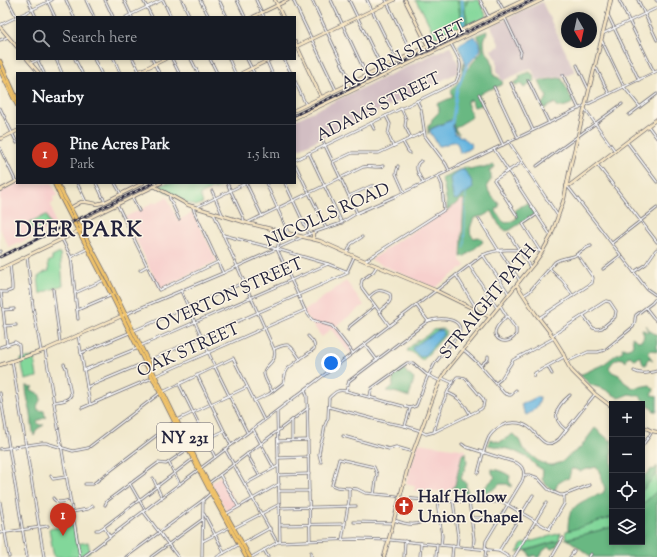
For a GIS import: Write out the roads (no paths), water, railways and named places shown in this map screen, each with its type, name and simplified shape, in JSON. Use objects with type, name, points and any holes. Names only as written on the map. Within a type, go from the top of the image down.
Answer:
[{"type":"main road","points":[[0,61],[3,76],[16,97]]},
{"type":"main road","points":[[0,70],[16,103]]},
{"type":"main road","name":"NY 231","points":[[55,184],[132,332],[211,493],[230,527],[251,557]]},
{"type":"main road","name":"NY 231","points":[[57,184],[80,231],[101,267],[123,315]]},
{"type":"main road","points":[[96,264],[101,267]]},
{"type":"main road","name":"NY 231","points":[[189,448],[193,459],[209,483],[234,528],[246,557]]},
{"type":"street","points":[[8,0],[16,16]]},
{"type":"street","points":[[28,0],[35,16]]},
{"type":"street","points":[[21,16],[47,1],[52,0]]},
{"type":"street","points":[[66,0],[74,16]]},
{"type":"street","points":[[86,0],[94,16]]},
{"type":"street","points":[[105,0],[113,16]]},
{"type":"street","points":[[124,0],[132,16],[162,0],[170,16]]},
{"type":"street","points":[[143,0],[152,16]]},
{"type":"street","points":[[182,0],[190,16]]},
{"type":"street","points":[[200,0],[208,16]]},
{"type":"street","points":[[219,0],[227,16]]},
{"type":"street","points":[[237,0],[245,16]]},
{"type":"street","points":[[256,0],[264,16]]},
{"type":"street","points":[[275,0],[282,16]]},
{"type":"street","points":[[255,16],[288,0]]},
{"type":"street","points":[[293,0],[336,90]]},
{"type":"street","points":[[312,0],[351,83]]},
{"type":"street","points":[[330,0],[367,76]]},
{"type":"street","points":[[349,0],[382,68]]},
{"type":"street","points":[[368,0],[397,61]]},
{"type":"street","points":[[321,97],[296,47],[387,2],[394,0]]},
{"type":"street","points":[[405,0],[428,46]]},
{"type":"street","points":[[480,0],[488,17]]},
{"type":"street","points":[[498,0],[503,10]]},
{"type":"street","points":[[296,110],[524,0]]},
{"type":"street","name":"ACORN STREET","points":[[296,118],[542,0]]},
{"type":"street","name":"STRAIGHT PATH","points":[[384,557],[413,452],[440,381],[446,371],[531,268],[551,236],[558,216],[579,135],[611,0]]},
{"type":"street","name":"STRAIGHT PATH","points":[[606,22],[605,19],[611,0]]},
{"type":"street","points":[[619,0],[656,72]]},
{"type":"street","points":[[638,0],[657,40]]},
{"type":"street","points":[[47,1],[54,16]]},
{"type":"street","points":[[387,2],[412,54]]},
{"type":"street","points":[[602,34],[657,8]]},
{"type":"street","points":[[608,15],[639,80]]},
{"type":"street","points":[[16,18],[0,26],[16,46]]},
{"type":"street","points":[[505,18],[521,52],[520,56]]},
{"type":"street","points":[[0,40],[8,37]]},
{"type":"street","points":[[601,39],[624,87],[640,107]]},
{"type":"street","name":"ADAMS STREET","points":[[296,160],[456,82],[460,72],[461,63],[451,44]]},
{"type":"street","points":[[28,60],[38,72]]},
{"type":"street","points":[[31,63],[36,60]]},
{"type":"street","points":[[38,60],[44,72]]},
{"type":"street","points":[[56,60],[62,72]]},
{"type":"street","points":[[76,60],[82,72]]},
{"type":"street","points":[[94,60],[100,72]]},
{"type":"street","points":[[114,60],[120,72]]},
{"type":"street","points":[[133,60],[138,72]]},
{"type":"street","points":[[153,60],[159,72]]},
{"type":"street","points":[[140,72],[163,60]]},
{"type":"street","points":[[172,60],[178,72]]},
{"type":"street","points":[[192,60],[198,72]]},
{"type":"street","points":[[210,60],[216,72]]},
{"type":"street","points":[[229,60],[235,72]]},
{"type":"street","points":[[248,60],[254,72]]},
{"type":"street","points":[[244,72],[266,60],[272,72]]},
{"type":"street","points":[[284,60],[290,72]]},
{"type":"street","points":[[577,65],[589,91]]},
{"type":"street","points":[[594,69],[597,69],[609,94]]},
{"type":"street","name":"NICOLLS ROAD","points":[[0,365],[41,352],[123,315],[278,249],[309,234],[342,223],[357,213],[656,72]]},
{"type":"street","points":[[563,75],[579,108]]},
{"type":"street","points":[[528,80],[549,123]]},
{"type":"street","points":[[296,83],[306,105]]},
{"type":"street","points":[[511,83],[533,130]]},
{"type":"street","points":[[494,87],[518,138]]},
{"type":"street","points":[[478,94],[503,145]]},
{"type":"street","points":[[629,115],[657,94]]},
{"type":"street","points":[[417,101],[421,109],[424,136],[450,170]]},
{"type":"street","points":[[537,166],[622,104]]},
{"type":"street","points":[[0,108],[16,141]]},
{"type":"street","points":[[401,108],[406,119],[405,126],[411,138]]},
{"type":"street","points":[[585,109],[615,151]]},
{"type":"street","points":[[386,116],[390,124],[388,134],[393,146]]},
{"type":"street","points":[[566,362],[588,352],[600,351],[608,348],[633,327],[636,323],[636,315],[652,303],[657,296],[649,291],[566,186],[570,185],[657,119]]},
{"type":"street","points":[[371,123],[374,129]]},
{"type":"street","points":[[648,126],[657,138]]},
{"type":"street","points":[[0,139],[16,131]]},
{"type":"street","points":[[333,162],[352,153],[379,153],[424,132]]},
{"type":"street","points":[[322,139],[357,213]]},
{"type":"street","points":[[403,142],[410,153]]},
{"type":"street","points":[[509,142],[558,216]]},
{"type":"street","points":[[627,142],[657,182]]},
{"type":"street","points":[[0,148],[16,180]]},
{"type":"street","points":[[494,149],[551,236]]},
{"type":"street","points":[[309,153],[342,223]]},
{"type":"street","points":[[421,161],[418,162],[417,167],[423,183]]},
{"type":"street","points":[[518,217],[494,180],[522,162]]},
{"type":"street","points":[[597,164],[657,242]]},
{"type":"street","points":[[296,166],[326,228]]},
{"type":"street","points":[[247,223],[363,168],[368,166],[383,166]]},
{"type":"street","points":[[398,166],[396,174],[404,192]]},
{"type":"street","points":[[365,261],[444,210],[442,185],[438,176]]},
{"type":"street","points":[[0,189],[16,182]]},
{"type":"street","points":[[77,184],[86,202]]},
{"type":"street","points":[[96,184],[105,202]]},
{"type":"street","points":[[115,184],[120,194]]},
{"type":"street","points":[[68,208],[81,202],[97,204],[105,202],[141,184]]},
{"type":"street","points":[[77,222],[82,223],[87,218],[159,184]]},
{"type":"street","points":[[228,184],[244,222]]},
{"type":"street","points":[[198,208],[199,206],[244,184]]},
{"type":"street","points":[[246,184],[262,216]]},
{"type":"street","points":[[266,184],[288,234]]},
{"type":"street","points":[[285,184],[309,234]]},
{"type":"street","points":[[154,186],[193,207],[288,234],[320,241],[347,254],[435,290],[490,317]]},
{"type":"street","points":[[349,196],[374,186]]},
{"type":"street","points":[[212,191],[223,216]]},
{"type":"street","points":[[169,194],[179,219]]},
{"type":"street","points":[[132,197],[139,211]]},
{"type":"street","points":[[117,204],[159,290],[218,262]]},
{"type":"street","points":[[193,207],[223,273]]},
{"type":"street","points":[[612,243],[657,208]]},
{"type":"street","points":[[213,212],[274,349],[273,361],[264,369],[263,372],[272,391]]},
{"type":"street","points":[[536,215],[523,224],[541,252]]},
{"type":"street","points":[[0,269],[80,231],[87,218]]},
{"type":"street","points":[[480,219],[499,251],[520,281]]},
{"type":"street","points":[[282,232],[278,249],[304,310],[312,320],[332,326],[353,353]]},
{"type":"street","points":[[313,233],[313,239]]},
{"type":"street","points":[[223,234],[328,264],[348,272]]},
{"type":"street","points":[[509,234],[531,268]]},
{"type":"street","points":[[347,254],[351,244],[362,237]]},
{"type":"street","points":[[62,239],[70,257],[78,319]]},
{"type":"street","points":[[524,295],[529,292],[555,262],[575,255],[591,246]]},
{"type":"street","points":[[70,257],[88,248]]},
{"type":"street","points":[[634,272],[646,264],[657,249]]},
{"type":"street","points":[[83,557],[305,390],[482,254],[488,252],[519,250],[541,252]]},
{"type":"street","points":[[482,254],[509,294]]},
{"type":"street","points":[[539,318],[590,285],[593,281],[592,276],[577,254]]},
{"type":"street","points":[[603,269],[621,255]]},
{"type":"street","points":[[27,256],[33,307],[41,352]]},
{"type":"street","points":[[87,387],[346,274],[354,256]]},
{"type":"street","points":[[7,345],[0,292],[12,290],[10,264]]},
{"type":"street","name":"OVERTON STREET","points":[[84,370],[328,264]]},
{"type":"street","points":[[469,264],[497,308]]},
{"type":"street","points":[[81,353],[284,265]]},
{"type":"street","points":[[140,270],[147,266]]},
{"type":"street","points":[[377,266],[374,272],[362,280],[362,288],[389,325]]},
{"type":"street","points":[[549,268],[563,281],[573,296]]},
{"type":"street","points":[[456,274],[478,311]]},
{"type":"street","points":[[75,293],[104,280]]},
{"type":"street","points":[[517,285],[562,351],[566,362],[572,371],[595,394],[609,405]]},
{"type":"street","points":[[53,289],[60,343]]},
{"type":"street","points":[[369,297],[378,290],[390,294],[391,300],[379,311]]},
{"type":"street","points":[[181,291],[229,396],[248,433]]},
{"type":"street","points":[[77,310],[112,295]]},
{"type":"street","points":[[496,383],[501,379],[513,360],[553,337],[583,315],[604,302],[606,301],[612,304],[616,311],[615,317],[602,328],[597,329],[593,328],[583,315]]},
{"type":"street","points":[[416,305],[428,321]]},
{"type":"street","points":[[500,305],[516,329],[514,338],[504,342],[501,341],[496,335],[496,329],[507,316]]},
{"type":"street","points":[[348,330],[350,326],[375,306]]},
{"type":"street","points":[[646,308],[657,321]]},
{"type":"street","points":[[3,310],[14,309]]},
{"type":"street","name":"OAK STREET","points":[[82,408],[304,310]]},
{"type":"street","points":[[321,462],[319,454],[324,437],[324,424],[328,418],[329,398],[340,390],[346,390],[410,408],[416,406],[428,375],[435,363],[457,337],[460,330],[458,324],[452,320],[438,319],[428,321],[349,381],[346,390]]},
{"type":"street","points":[[4,326],[16,325]]},
{"type":"street","points":[[78,335],[90,404]]},
{"type":"street","points":[[254,401],[269,394],[283,383],[287,370],[314,349],[314,344],[308,336]]},
{"type":"street","points":[[0,348],[15,342],[18,345],[20,358]]},
{"type":"street","points":[[365,344],[377,360]]},
{"type":"street","points":[[274,349],[283,345],[288,345],[292,347],[301,359]]},
{"type":"street","points":[[45,350],[80,557]]},
{"type":"street","points":[[463,350],[481,365],[506,395],[511,395],[516,390]]},
{"type":"street","points":[[481,365],[488,359],[488,356]]},
{"type":"street","points":[[534,376],[535,373],[564,357]]},
{"type":"street","points":[[0,449],[42,442],[73,451],[88,448],[162,393],[233,358],[264,420]]},
{"type":"street","points":[[12,361],[44,557]]},
{"type":"street","points":[[370,397],[372,388],[407,363],[413,363],[428,375],[440,381]]},
{"type":"street","points":[[54,402],[66,400],[71,395],[64,364]]},
{"type":"street","points":[[548,366],[552,374]]},
{"type":"street","points":[[634,370],[637,373],[642,374],[657,372]]},
{"type":"street","points":[[197,375],[231,445]]},
{"type":"street","points":[[328,407],[405,426],[426,434],[434,432],[483,407],[484,401],[465,378],[457,377],[453,383],[434,432]]},
{"type":"street","points":[[442,378],[453,383]]},
{"type":"street","points":[[179,384],[215,457]]},
{"type":"street","points":[[85,484],[93,484],[176,421],[247,386]]},
{"type":"street","points":[[305,390],[308,408],[310,540]]},
{"type":"street","points":[[0,393],[27,557]]},
{"type":"street","points":[[448,393],[456,396],[470,414]]},
{"type":"street","points":[[567,430],[558,422],[556,414],[561,403],[570,394]]},
{"type":"street","points":[[478,473],[490,436],[498,427],[509,423],[516,423],[526,426],[532,430],[543,442],[550,444],[556,442],[595,394]]},
{"type":"street","points":[[209,483],[308,408]]},
{"type":"street","points":[[405,426],[410,408]]},
{"type":"street","points":[[277,411],[280,504],[279,542]]},
{"type":"street","points":[[292,420],[292,441]]},
{"type":"street","points":[[645,428],[657,432]]},
{"type":"street","points":[[253,429],[274,468]]},
{"type":"street","points":[[104,505],[107,501],[158,463],[169,463],[189,448],[224,431]]},
{"type":"street","points":[[645,442],[652,431]]},
{"type":"street","points":[[343,436],[389,449],[396,447],[413,452]]},
{"type":"street","points":[[278,441],[308,440]]},
{"type":"street","points":[[462,444],[466,447],[517,463],[522,468],[524,475],[522,481],[486,541],[485,557]]},
{"type":"street","points":[[225,449],[261,514],[279,542]]},
{"type":"street","points":[[247,454],[259,476]]},
{"type":"street","points":[[278,458],[309,457]]},
{"type":"street","points":[[96,530],[104,527],[193,459]]},
{"type":"street","points":[[374,494],[376,474],[374,467],[339,459],[332,485],[337,487],[357,489],[365,493],[402,498],[437,501],[502,502],[508,504],[549,529],[550,532]]},
{"type":"street","points":[[169,463],[180,484]]},
{"type":"street","points":[[245,484],[278,466]]},
{"type":"street","points":[[279,474],[309,474]]},
{"type":"street","points":[[220,475],[238,507]]},
{"type":"street","points":[[524,475],[534,476],[546,487],[560,495],[564,495],[590,485]]},
{"type":"street","points":[[51,476],[53,478],[66,476]]},
{"type":"street","points":[[153,478],[162,498]]},
{"type":"street","points":[[130,484],[140,500],[144,511],[178,557]]},
{"type":"street","points":[[226,514],[279,484]]},
{"type":"street","points":[[342,540],[349,500],[349,488]]},
{"type":"street","points":[[279,491],[309,491]]},
{"type":"street","points":[[126,557],[211,493]]},
{"type":"street","points":[[499,551],[533,494]]},
{"type":"street","points":[[549,529],[561,510],[564,495]]},
{"type":"street","points":[[53,498],[54,501],[58,502],[70,500]]},
{"type":"street","points":[[202,557],[203,500]]},
{"type":"street","points":[[437,501],[442,536],[441,545]]},
{"type":"street","points":[[453,501],[458,537],[457,546]]},
{"type":"street","points":[[469,501],[474,548]]},
{"type":"street","points":[[0,502],[9,557]]},
{"type":"street","points":[[234,528],[280,504]]},
{"type":"street","points":[[514,557],[546,504]]},
{"type":"street","points":[[72,512],[88,509],[92,506]]},
{"type":"street","points":[[280,508],[356,506]]},
{"type":"street","points":[[203,513],[224,553]]},
{"type":"street","points":[[471,518],[500,518]]},
{"type":"street","points":[[151,557],[203,519]]},
{"type":"street","points":[[354,522],[394,522],[418,525],[421,522]]},
{"type":"street","points":[[280,525],[345,524]]},
{"type":"street","points":[[0,533],[48,526]]},
{"type":"street","points":[[104,527],[110,537]]},
{"type":"street","points":[[203,541],[230,527]]},
{"type":"street","points":[[217,557],[270,528]]},
{"type":"street","points":[[552,557],[563,538]]},
{"type":"street","points":[[251,557],[279,542],[355,539],[422,542],[485,549],[499,551],[510,557]]},
{"type":"street","points":[[404,557],[405,541]]},
{"type":"street","points":[[420,557],[422,542]]},
{"type":"street","points":[[436,557],[437,544]]},
{"type":"street","points":[[452,557],[453,546]]},
{"type":"street","points":[[264,550],[268,557]]},
{"type":"street","points":[[570,557],[574,551]]},
{"type":"street","points":[[311,552],[311,557]]},
{"type":"water","points":[[474,36],[479,43],[480,51],[466,67],[458,46]]},
{"type":"water","points":[[452,121],[454,133],[464,138],[472,146],[470,148],[460,153],[456,142],[439,146],[430,132],[431,129]]},
{"type":"water","points":[[461,170],[464,170],[469,176],[473,188],[455,200],[453,197],[450,178]]},
{"type":"water","points":[[442,330],[443,335],[424,356],[420,357],[413,350],[413,347],[437,331]]},
{"type":"water","points":[[540,397],[540,400],[534,410],[526,415],[521,405]]},
{"type":"waterway","points":[[462,0],[464,27]]},
{"type":"waterway","points":[[452,124],[457,90],[467,65]]},
{"type":"waterway","points":[[464,248],[466,193]]},
{"type":"railway","points":[[296,115],[533,0]]},
{"type":"railway","points":[[0,257],[151,184]]},
{"type":"place","name":"Half Hollow Union Chapel","points":[[404,506]]},
{"type":"place","name":"Pine Acres Park","points":[[63,536]]},
{"type":"district","name":"DEER PARK","points":[[79,229]]}]
